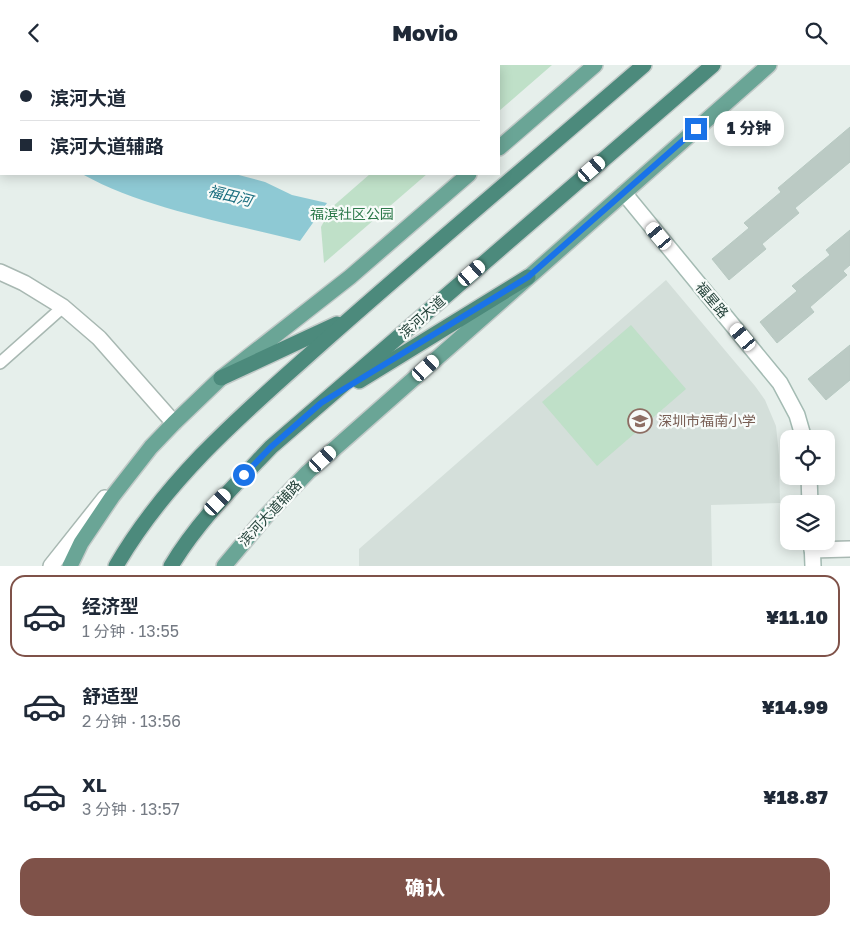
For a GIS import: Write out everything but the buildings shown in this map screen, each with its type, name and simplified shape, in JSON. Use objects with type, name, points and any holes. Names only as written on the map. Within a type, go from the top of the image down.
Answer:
[{"type":"highway","points":[[116,566],[131,541],[163,497],[199,457],[251,407],[352,317],[644,65]]},
{"type":"highway","name":"滨河大道","points":[[171,566],[180,551],[218,502],[271,447],[713,65]]},
{"type":"highway","points":[[321,403],[528,277]]},
{"type":"highway","points":[[221,377],[352,317]]},
{"type":"main road","points":[[500,147],[595,65]]},
{"type":"main road","name":"滨河大道辅路","points":[[224,566],[259,523],[308,472],[769,65]]},
{"type":"main road","points":[[70,566],[81,543],[112,497],[151,447],[174,423],[221,377],[350,277],[468,175]]},
{"type":"street","name":"福星路","points":[[624,193],[780,383],[797,415],[801,430]]},
{"type":"street","points":[[0,272],[24,283],[63,307],[99,338],[174,423]]},
{"type":"street","points":[[51,566],[107,495],[151,447]]},
{"type":"street","points":[[835,548],[850,549]]},
{"type":"street","points":[[812,550],[813,566]]},
{"type":"lane","points":[[0,363],[63,307]]},
{"type":"shaded area","name":"深圳市福南小学","points":[[666,280],[755,386],[765,400],[776,426],[780,503],[711,505],[712,566],[359,566],[359,549]]},
{"type":"green space","points":[[500,65],[552,65],[500,110]]},
{"type":"green space","name":"福滨社区公园","points":[[369,175],[426,175],[324,263],[321,227],[331,208]]},
{"type":"green space","points":[[631,325],[686,389],[597,466],[542,402]]},
{"type":"water","name":"福田河","points":[[84,175],[239,175],[265,182],[292,195],[327,203],[300,241],[188,214],[133,197]]},
{"type":"place","name":"深圳市福南小学","points":[[640,421]]},
{"type":"route","points":[[244,475],[271,447],[321,403],[528,277],[696,129]]}]
